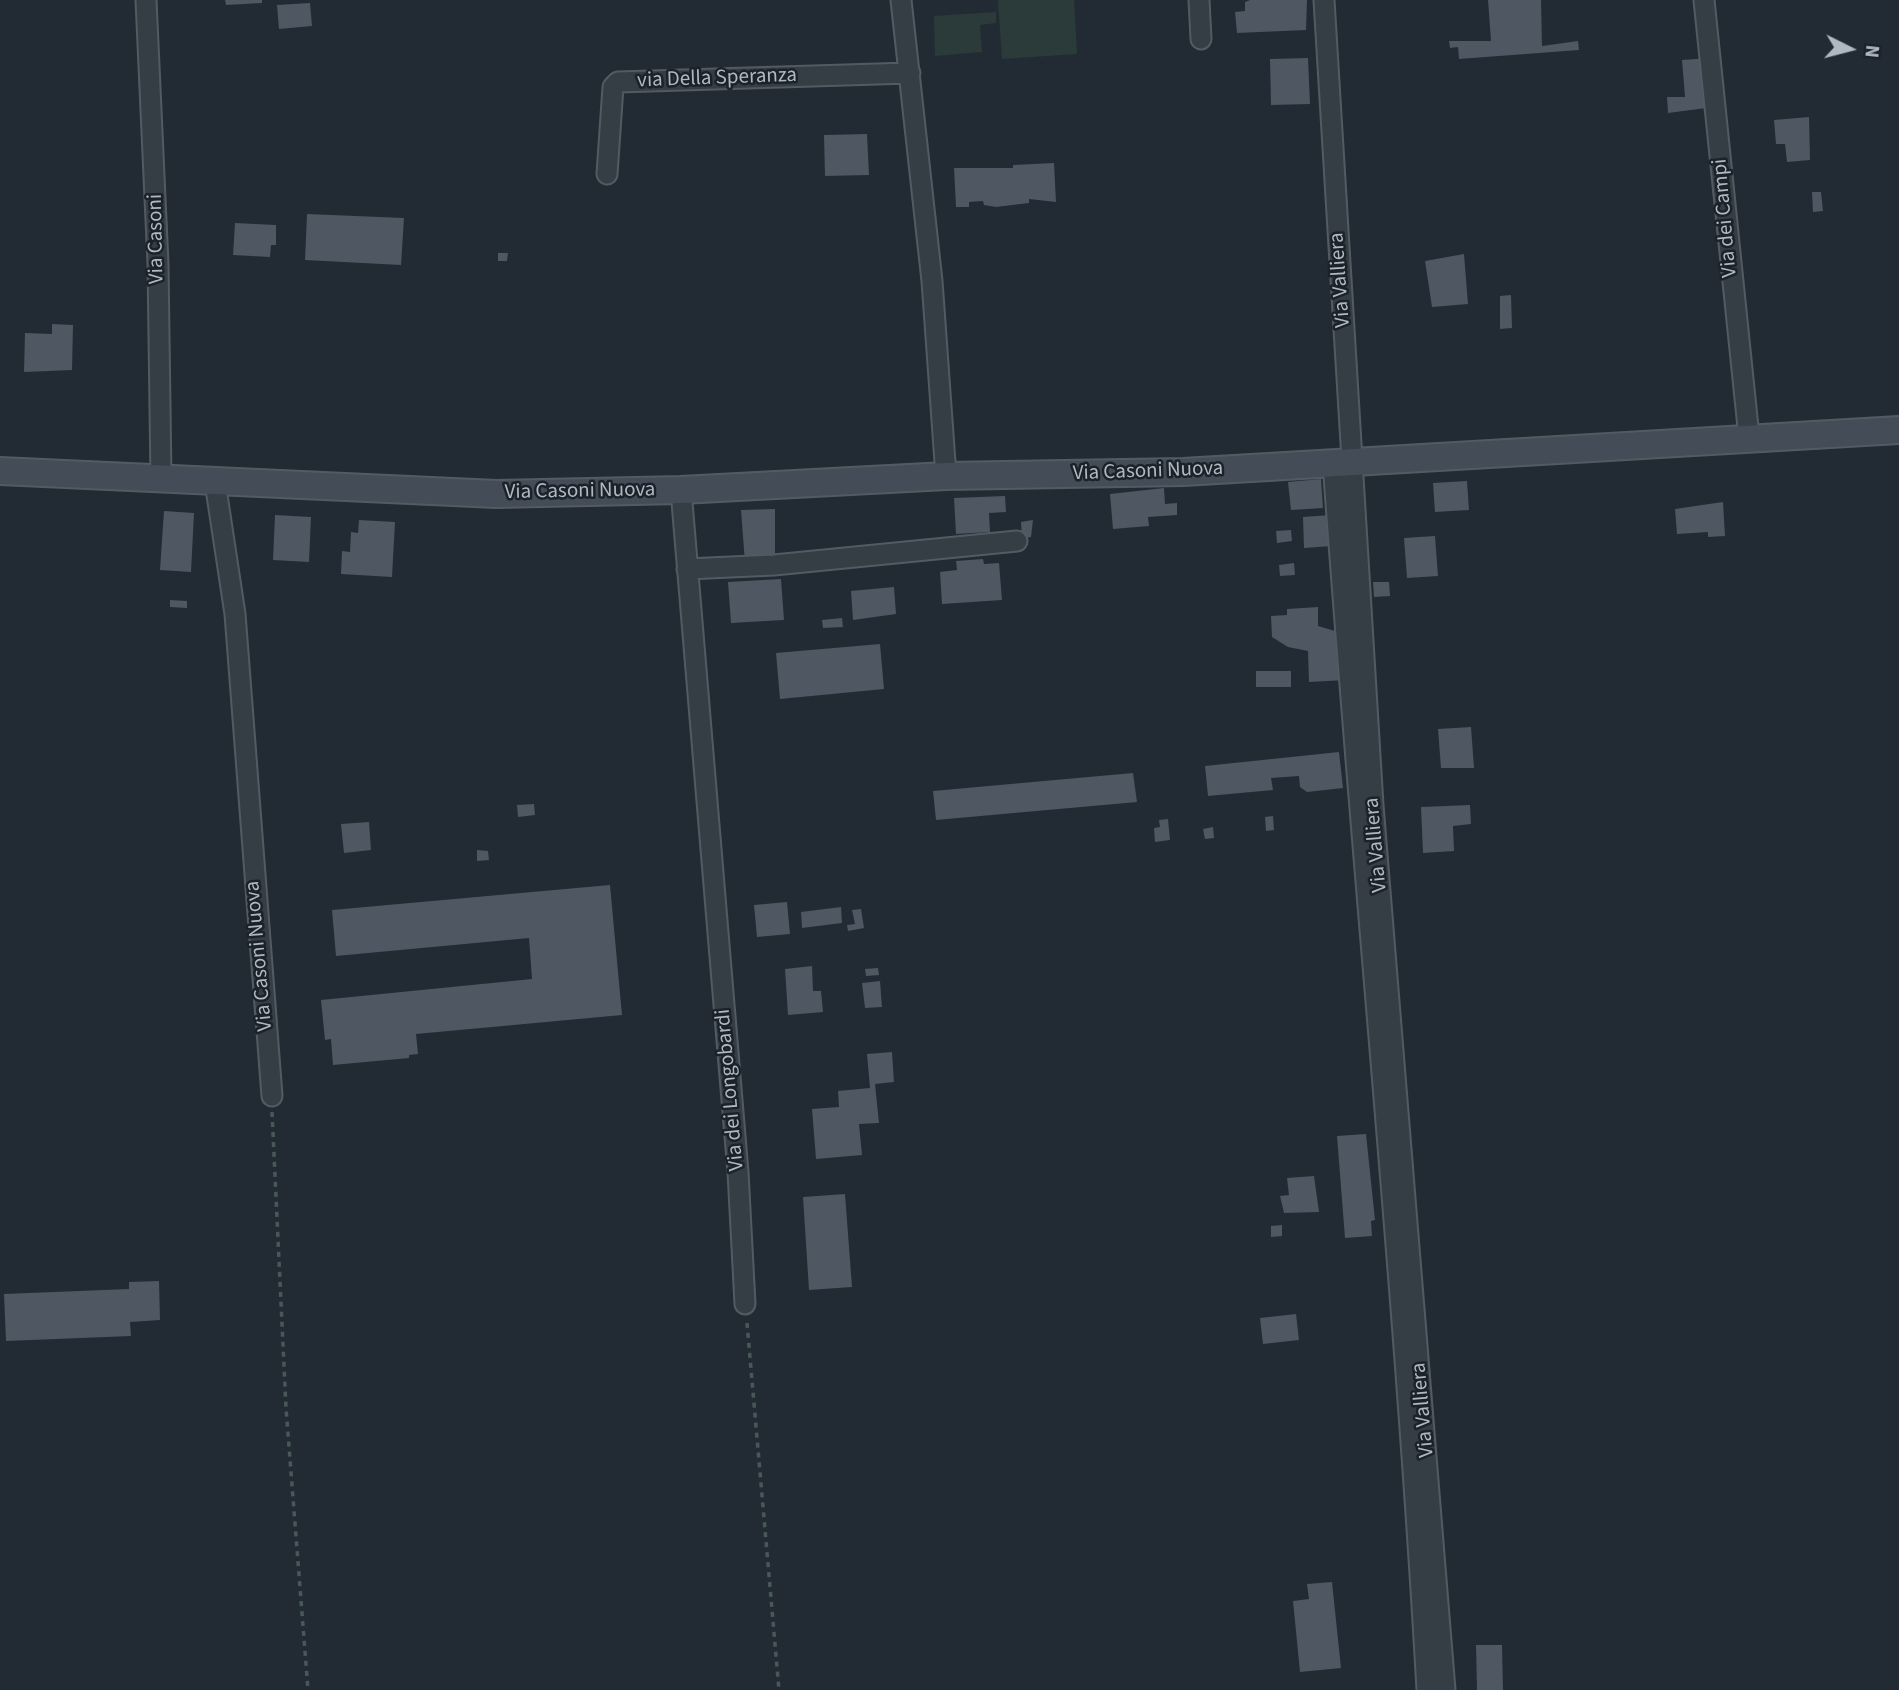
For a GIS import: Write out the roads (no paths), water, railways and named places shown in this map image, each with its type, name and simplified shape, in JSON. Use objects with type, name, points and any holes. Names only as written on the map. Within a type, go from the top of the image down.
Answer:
[{"type":"main road","name":"Via Casoni Nuova","points":[[0,471],[496,494],[681,490],[946,476],[1183,472],[1899,430]]},
{"type":"street","name":"Via Casoni","points":[[146,0],[158,264],[161,479]]},
{"type":"street","points":[[901,0],[932,281],[946,476]]},
{"type":"street","points":[[1199,0],[1201,40]]},
{"type":"street","name":"Via Valliera","points":[[1324,0],[1351,428],[1342,463],[1427,1690]]},
{"type":"street","name":"Via dei Campi","points":[[1704,0],[1749,437]]},
{"type":"street","name":"via Della Speranza","points":[[607,174],[613,87],[618,82],[910,73]]},
{"type":"street","name":"Via Casoni Nuova","points":[[215,482],[235,614],[272,1096]]},
{"type":"street","name":"Via dei Longobardi","points":[[681,490],[738,1172],[745,1304]]},
{"type":"street","points":[[687,569],[774,565],[1017,541]]},
{"type":"street","name":"Via Valliera","points":[[1366,808],[1445,1690]]}]
